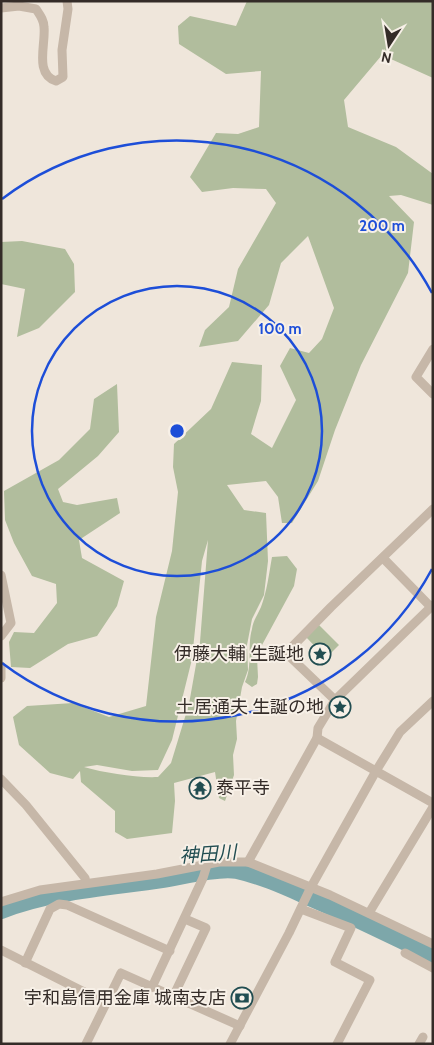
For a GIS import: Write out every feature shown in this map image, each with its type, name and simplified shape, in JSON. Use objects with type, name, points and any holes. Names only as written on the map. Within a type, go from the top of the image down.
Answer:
[{"type":"street","points":[[1,8],[19,6],[36,9],[42,17],[44,27],[42,63],[50,80],[56,82],[63,77],[62,50],[68,9],[67,1]]},
{"type":"street","points":[[433,348],[416,377],[433,394]]},
{"type":"street","points":[[336,700],[286,653],[433,509]]},
{"type":"street","points":[[248,862],[317,738],[318,728],[336,700],[432,606],[383,558]]},
{"type":"street","points":[[1,575],[11,623],[1,636]]},
{"type":"street","points":[[1,666],[1,678]]},
{"type":"street","points":[[230,1044],[303,906],[310,889],[376,771],[400,732],[433,701]]},
{"type":"street","points":[[317,738],[433,805],[369,913]]},
{"type":"street","points":[[2,782],[26,805],[85,878],[86,883]]},
{"type":"street","points":[[1,902],[40,890],[206,869],[219,862],[248,862],[369,913],[433,944]]},
{"type":"street","points":[[152,987],[206,869]]},
{"type":"street","points":[[25,964],[50,909],[58,904],[67,905],[170,951]]},
{"type":"street","points":[[303,906],[351,928],[335,962],[370,980],[337,1044]]},
{"type":"street","points":[[173,996],[206,928],[185,918]]},
{"type":"street","points":[[1,950],[25,964],[106,1003]]},
{"type":"street","points":[[405,953],[433,968]]},
{"type":"street","points":[[86,1044],[121,973],[240,1026]]},
{"type":"green space","points":[[247,1],[433,1],[433,78],[382,55],[344,100],[348,127],[396,147],[433,174],[433,205],[401,195],[389,196],[414,222],[408,273],[361,365],[335,430],[318,481],[292,523],[282,523],[278,497],[266,481],[227,485],[244,510],[266,513],[268,561],[264,595],[252,619],[247,645],[248,670],[242,687],[236,721],[237,739],[233,755],[234,775],[225,801],[219,798],[215,772],[174,783],[175,801],[172,833],[127,839],[115,832],[115,811],[81,782],[80,771],[73,779],[50,773],[19,745],[13,717],[27,706],[73,703],[109,717],[146,706],[156,617],[172,551],[178,492],[173,467],[174,444],[211,409],[232,362],[262,365],[261,401],[251,434],[272,448],[296,400],[280,366],[290,348],[309,353],[322,339],[334,308],[308,236],[281,263],[269,305],[238,341],[199,347],[205,330],[229,307],[238,269],[276,203],[266,189],[233,188],[202,192],[190,177],[216,133],[238,134],[259,127],[261,71],[226,74],[179,44],[178,26],[190,16],[236,26]],"holes":[[[208,540],[200,642],[189,704],[171,763],[158,777],[121,775],[84,767],[97,765],[132,771],[158,770],[172,740],[192,659],[202,561]]]},
{"type":"green space","points":[[22,241],[65,249],[74,264],[75,292],[39,328],[17,337],[25,289],[1,284],[1,242]]},
{"type":"green space","points":[[117,384],[119,432],[98,456],[58,489],[63,502],[77,505],[117,498],[120,513],[79,540],[82,558],[124,581],[117,606],[97,636],[68,644],[30,668],[11,667],[9,642],[14,632],[34,633],[57,603],[56,584],[32,576],[14,543],[5,520],[4,491],[59,460],[90,429],[94,399]]},
{"type":"green space","points":[[287,556],[297,569],[294,586],[257,657],[257,684],[252,687],[245,682],[249,669],[250,642],[254,620],[265,595],[272,557]]},
{"type":"green space","points":[[318,624],[339,645],[326,658],[306,637]]},
{"type":"waterway","name":"神田川","points":[[1,910],[21,903],[61,894],[211,870],[229,869],[257,875],[284,886],[433,955]]},
{"type":"place","name":"伊藤大輔 生誕地","points":[[320,654]]},
{"type":"place","name":"土居通夫 生誕の地","points":[[340,707]]},
{"type":"place","name":"泰平寺","points":[[200,788]]},
{"type":"place","name":"宇和島信用金庫 城南支店","points":[[242,998]]}]
